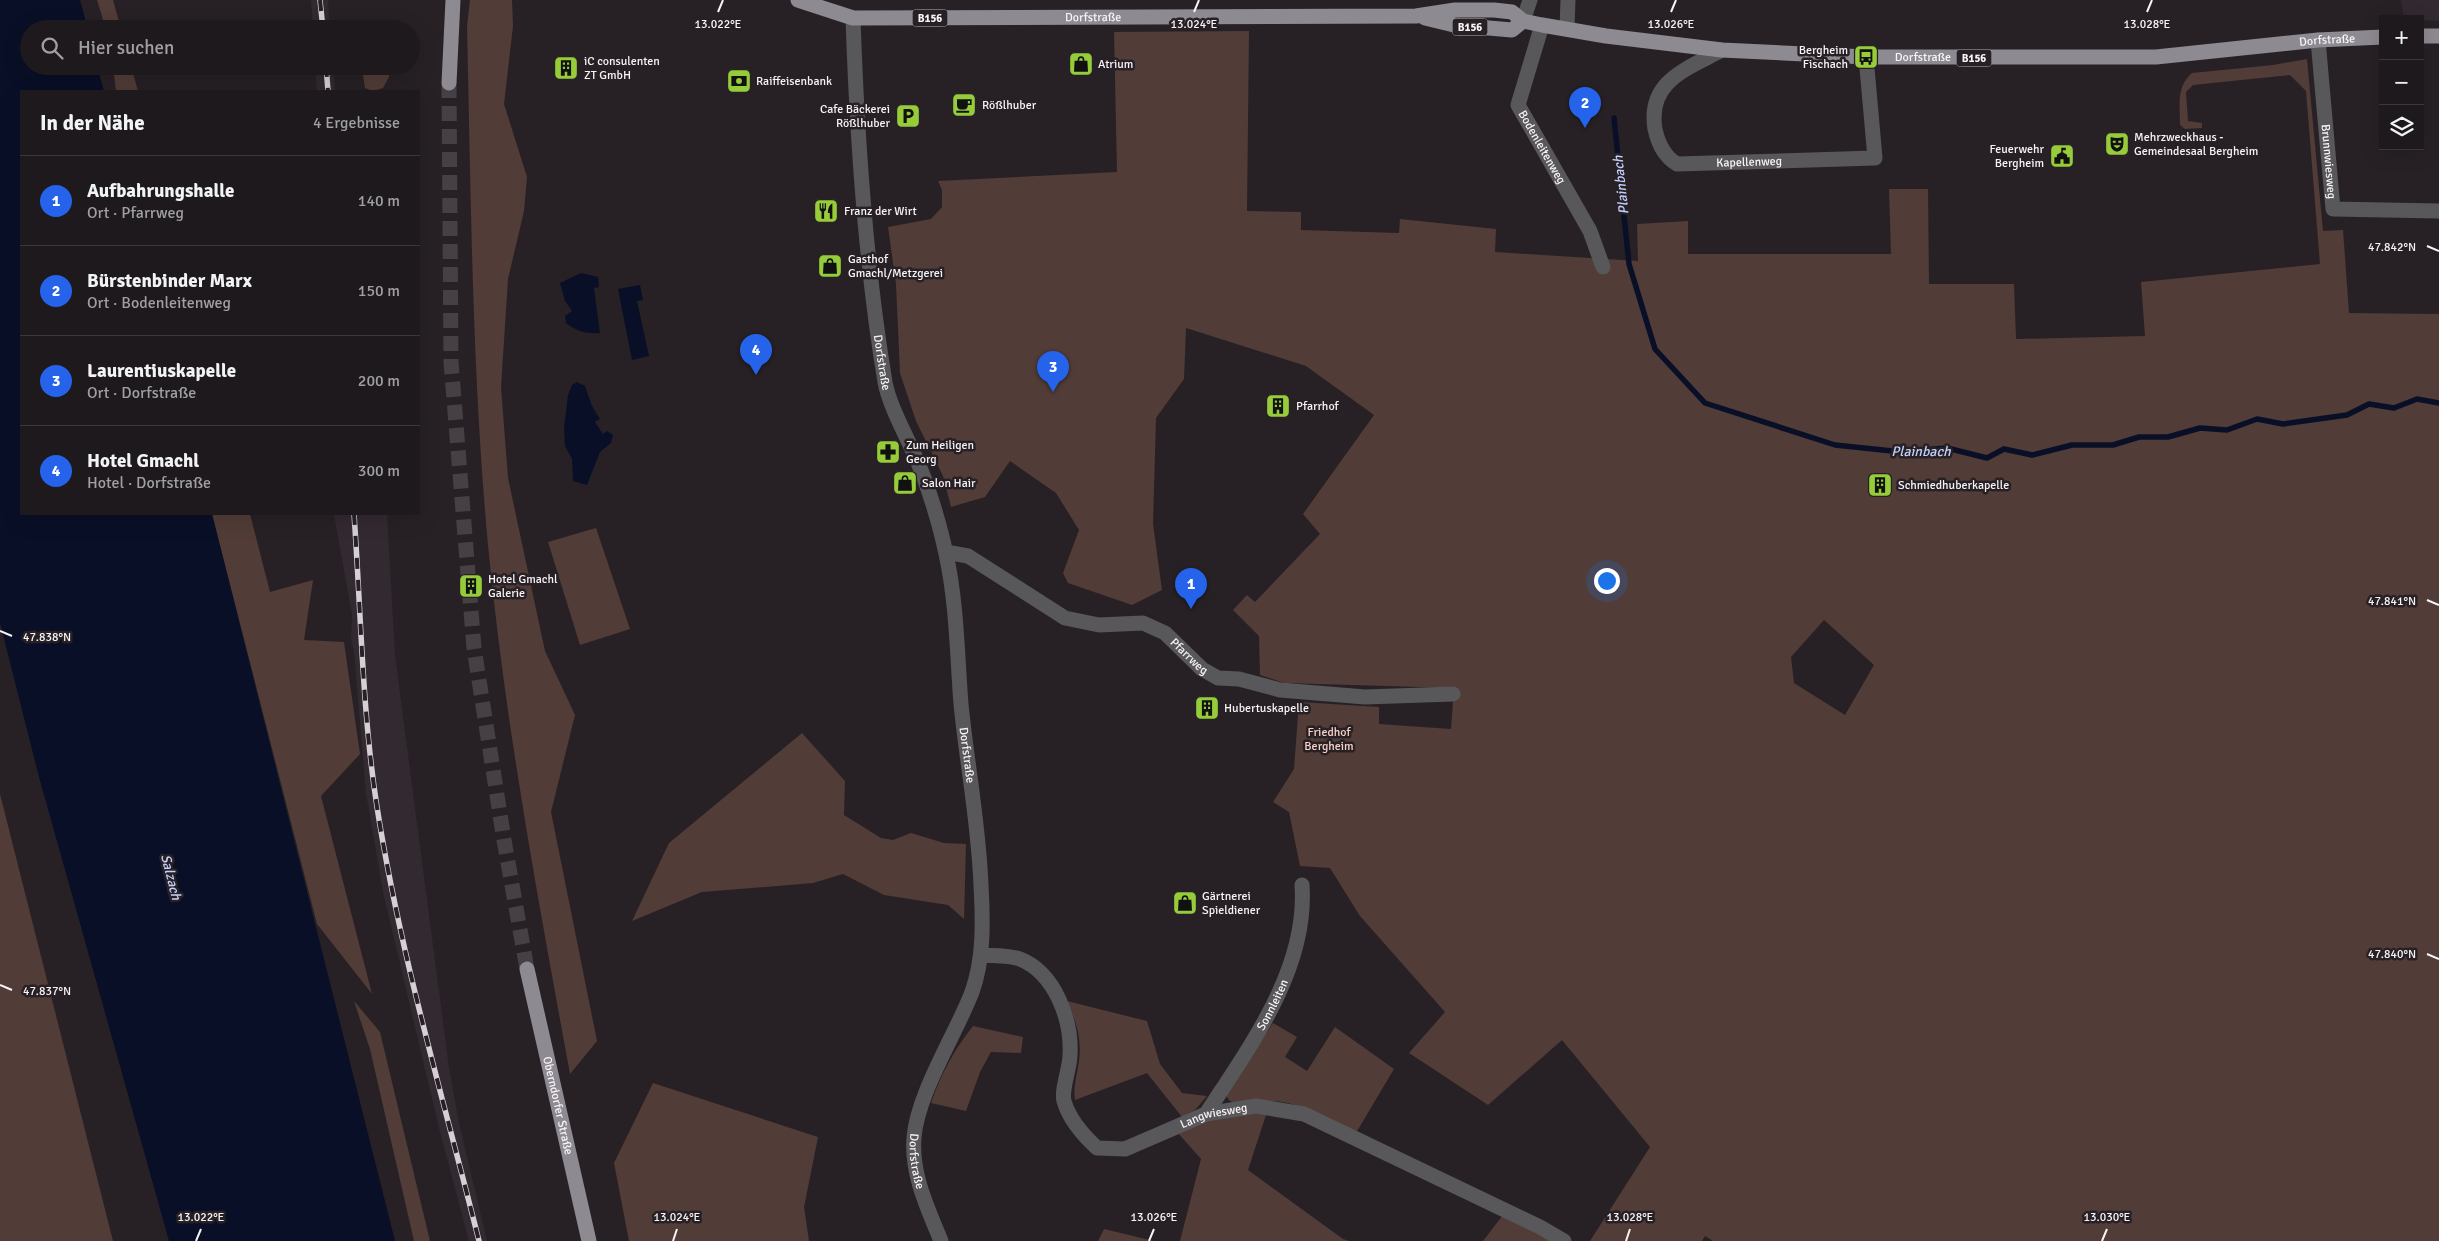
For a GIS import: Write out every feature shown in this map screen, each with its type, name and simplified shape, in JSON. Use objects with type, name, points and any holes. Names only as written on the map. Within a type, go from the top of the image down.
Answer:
[{"type":"main road","points":[[449,83],[453,0]]},
{"type":"main road","name":"B156","points":[[798,0],[854,18]]},
{"type":"main road","name":"Dorfstraße","points":[[854,18],[980,19],[1144,15],[1416,16],[1454,25],[1512,30],[1523,21],[1567,29],[1722,50],[1866,57],[2156,57],[2318,40],[2379,36]]},
{"type":"main road","points":[[2424,36],[2439,36]]},
{"type":"main road","name":"Oberndorfer Straße","points":[[527,969],[590,1241]]},
{"type":"street","points":[[1523,21],[1530,0]]},
{"type":"street","points":[[1567,29],[1568,0]]},
{"type":"street","name":"Dorfstraße","points":[[854,18],[858,141],[865,222],[886,386],[919,464],[946,552],[956,610],[962,706],[975,808],[982,887],[981,955],[973,990],[919,1112],[914,1138],[915,1165],[924,1198],[940,1241]]},
{"type":"street","name":"Bodenleitenweg","points":[[1542,25],[1518,105],[1590,231],[1603,267]]},
{"type":"street","name":"Brunnwiesweg","points":[[2318,40],[2333,209],[2439,211]]},
{"type":"street","name":"Kapellenweg","points":[[1722,50],[1671,78],[1658,95],[1653,117],[1657,139],[1669,160],[1677,164],[1875,158],[1866,57]]},
{"type":"street","name":"Pfarrweg","points":[[946,552],[968,556],[1065,618],[1099,624],[1143,623],[1165,633],[1202,669],[1218,678],[1240,679],[1280,690],[1365,696],[1453,694]]},
{"type":"street","name":"Sonnleiten","points":[[1206,1114],[1247,1050],[1287,972],[1300,931],[1302,885]]},
{"type":"street","name":"Langwiesweg","points":[[981,955],[1018,958],[1036,968],[1054,990],[1068,1024],[1070,1055],[1064,1100],[1082,1134],[1097,1148],[1125,1149],[1206,1114],[1256,1106],[1304,1114],[1540,1227],[1564,1241]]},
{"type":"shaded area","points":[[311,0],[328,0],[329,20],[312,20]]},
{"type":"shaded area","points":[[2401,0],[2439,0],[2439,21],[2424,20],[2424,15],[2403,15]]},
{"type":"shaded area","points":[[316,75],[334,75],[335,90],[317,90]]},
{"type":"shaded area","points":[[334,515],[387,515],[395,655],[449,1068],[459,1123],[487,1241],[469,1241],[439,1128],[383,892],[366,793],[354,651],[351,639],[352,615]]},
{"type":"green space","points":[[97,0],[113,0],[119,20],[103,20]]},
{"type":"green space","points":[[470,0],[512,0],[513,26],[504,104],[527,177],[524,211],[508,279],[501,387],[508,478],[545,651],[575,715],[551,812],[597,1041],[570,1074],[534,877],[513,744],[503,678],[488,545],[475,351],[467,26]]},
{"type":"green space","name":"Friedhof Bergheim","points":[[1249,31],[1247,211],[1301,212],[1301,230],[1399,233],[1400,219],[1496,229],[1495,252],[1638,261],[1637,224],[1688,221],[1688,254],[1891,254],[1889,189],[1928,189],[1929,284],[2014,284],[2016,339],[2145,336],[2141,282],[2320,264],[2306,91],[2290,75],[2193,85],[2186,92],[2188,121],[2202,123],[2202,128],[2185,129],[2180,125],[2181,90],[2183,84],[2192,73],[2273,65],[2307,59],[2323,231],[2343,230],[2349,313],[2439,314],[2439,1241],[1713,1241],[1705,1236],[1702,1241],[1590,1241],[1650,1147],[1562,1040],[1488,1105],[1409,1053],[1445,1012],[1360,916],[1330,868],[1300,866],[1289,812],[1273,802],[1294,769],[1299,702],[1379,707],[1379,724],[1451,729],[1454,688],[1284,683],[1260,675],[1259,636],[1233,610],[1247,595],[1255,602],[1320,534],[1303,514],[1374,415],[1306,366],[1186,328],[1184,379],[1156,418],[1153,524],[1162,590],[1132,605],[1068,583],[1063,573],[1079,530],[1056,493],[1010,461],[985,497],[951,507],[943,476],[916,421],[900,373],[896,284],[888,227],[931,219],[942,207],[942,190],[938,181],[1117,172],[1114,32]],"holes":[[[1824,620],[1874,665],[1845,715],[1794,683],[1791,657]]]},
{"type":"green space","points":[[114,75],[134,75],[138,90],[116,90]]},
{"type":"green space","points":[[363,75],[389,75],[383,88],[370,90],[365,88]]},
{"type":"green space","points":[[212,515],[250,515],[270,592],[313,580],[304,640],[344,642],[360,754],[321,796],[372,994],[317,924]]},
{"type":"green space","points":[[596,528],[630,629],[580,645],[548,542]]},
{"type":"green space","points":[[802,733],[845,781],[844,815],[881,838],[893,840],[911,833],[944,843],[966,844],[964,919],[948,905],[884,895],[843,874],[813,883],[702,892],[632,921],[669,843]]},
{"type":"green space","points":[[0,794],[113,1241],[0,1241]]},
{"type":"green space","points":[[354,1001],[380,1032],[430,1241],[414,1241],[370,1049]]},
{"type":"green space","points":[[1067,1001],[1147,1021],[1160,1064],[1182,1093],[1207,1096],[1195,1110],[1182,1117],[1147,1073],[1075,1100],[1080,1045],[1076,1023]]},
{"type":"green space","points":[[1273,1023],[1297,1037],[1285,1057],[1307,1071],[1335,1027],[1394,1069],[1356,1133],[1314,1112],[1288,1103],[1267,1101],[1233,1103],[1228,1099],[1226,1095],[1227,1089]]},
{"type":"green space","points":[[973,1026],[1023,1037],[1021,1053],[991,1052],[980,1072],[966,1111],[931,1103],[949,1063]]},
{"type":"green space","points":[[653,1083],[818,1137],[804,1207],[809,1241],[629,1241],[614,1163]]},
{"type":"green space","points":[[1267,1112],[1248,1170],[1343,1239],[1349,1241],[1180,1241],[1201,1159],[1178,1133],[1207,1120]]},
{"type":"green space","points":[[1503,1215],[1551,1241],[1483,1241]]},
{"type":"green space","points":[[1104,1229],[1154,1241],[1098,1241]]},
{"type":"water","name":"Salzach","points":[[0,0],[80,0],[86,20],[20,20],[20,75],[100,75],[104,90],[20,90],[20,515],[212,515],[395,1241],[169,1241],[39,777],[0,623]]},
{"type":"water","points":[[581,273],[598,277],[599,287],[594,288],[600,333],[582,332],[566,323],[565,316],[572,311],[565,301],[560,283]]},
{"type":"water","points":[[640,285],[643,300],[637,301],[649,356],[632,360],[618,289]]},
{"type":"water","points":[[577,382],[585,386],[592,406],[600,419],[595,422],[603,434],[607,431],[613,435],[611,443],[600,452],[587,485],[573,481],[572,459],[565,446],[564,428],[568,395],[572,385]]},
{"type":"waterway","name":"Plainbach","points":[[1614,118],[1629,264],[1655,349],[1705,403],[1835,445],[1902,452],[1947,448],[1987,458],[2004,449],[2032,455],[2072,445],[2113,445],[2139,437],[2168,437],[2200,428],[2227,430],[2257,419],[2283,424],[2347,415],[2369,404],[2394,408],[2417,399],[2439,403]]},
{"type":"tunnel","points":[[449,83],[451,362],[474,648],[504,840],[527,969]]},
{"type":"railway","points":[[320,0],[322,20]]},
{"type":"railway","points":[[327,75],[328,90]]},
{"type":"railway","points":[[354,515],[365,698],[377,807],[410,971],[479,1241]]},
{"type":"place","name":"Bergheim Fischach","points":[[1866,57]]},
{"type":"place","name":"Atrium","points":[[1081,64]]},
{"type":"place","name":"iC consulenten ZT GmbH","points":[[566,68]]},
{"type":"place","name":"Raiffeisenbank","points":[[739,81]]},
{"type":"place","name":"Rößlhuber","points":[[964,105]]},
{"type":"place","name":"Cafe Bäckerei Rößlhuber","points":[[908,116]]},
{"type":"place","name":"Bürstenbinder Marx","points":[[1585,128]]},
{"type":"place","name":"Mehrzweckhaus - Gemeindesaal Bergheim","points":[[2117,144]]},
{"type":"place","name":"Feuerwehr Bergheim","points":[[2062,156]]},
{"type":"place","name":"Franz der Wirt","points":[[826,211]]},
{"type":"place","name":"Gasthof Gmachl/Metzgerei","points":[[830,266]]},
{"type":"place","name":"Hotel Gmachl","points":[[756,375]]},
{"type":"place","name":"Laurentiuskapelle","points":[[1053,392]]},
{"type":"place","name":"Pfarrhof","points":[[1278,406]]},
{"type":"place","name":"Zum Heiligen Georg","points":[[888,452]]},
{"type":"place","name":"Salon Hair","points":[[905,483]]},
{"type":"place","name":"Schmiedhuberkapelle","points":[[1880,485]]},
{"type":"place","name":"Hotel Gmachl Galerie","points":[[471,586]]},
{"type":"place","name":"Aufbahrungshalle","points":[[1191,609]]},
{"type":"place","name":"Hubertuskapelle","points":[[1207,708]]},
{"type":"place","name":"Gärtnerei Spieldiener","points":[[1185,903]]}]
